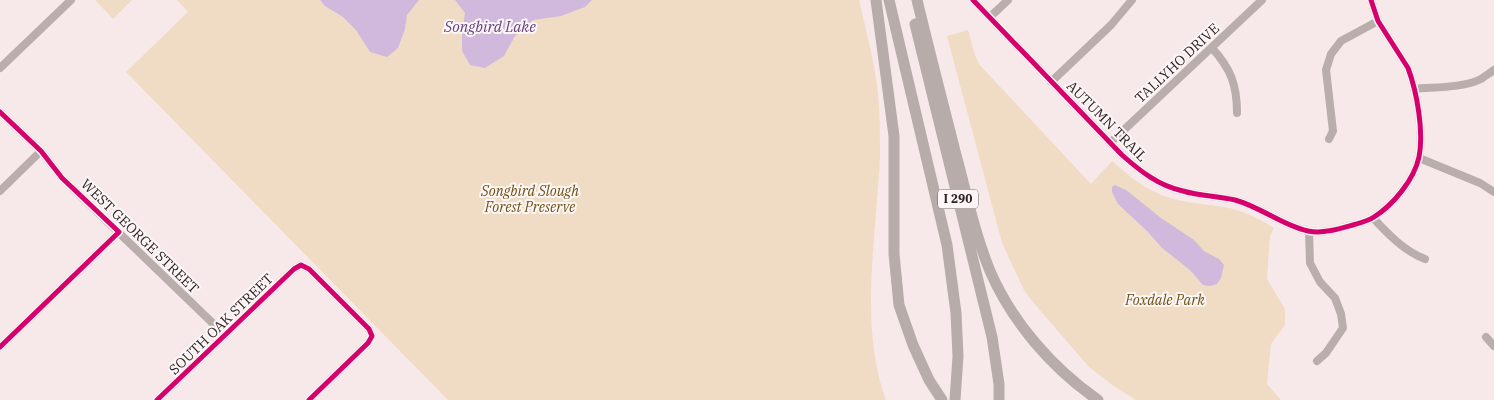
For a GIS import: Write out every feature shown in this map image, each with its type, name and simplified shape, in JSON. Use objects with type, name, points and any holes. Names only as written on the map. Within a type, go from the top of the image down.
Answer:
[{"type":"highway","points":[[876,0],[894,136],[894,254],[899,304],[913,345],[929,380],[942,400]]},
{"type":"highway","name":"I 290","points":[[889,0],[947,245],[953,286],[958,347],[955,400]]},
{"type":"highway","name":"I 290","points":[[909,0],[992,337],[999,384],[999,400]]},
{"type":"highway","points":[[917,0],[974,223],[990,271],[1003,297],[1038,347],[1062,372],[1098,400]]},
{"type":"street","points":[[0,68],[71,0]]},
{"type":"street","name":"AUTUMN TRAIL","points":[[973,0],[1110,144],[1137,168],[1159,183],[1182,191],[1244,203],[1309,232],[1334,230],[1373,218]]},
{"type":"street","points":[[990,17],[1008,0]]},
{"type":"street","points":[[1052,82],[1111,25],[1132,0]]},
{"type":"street","name":"TALLYHO DRIVE","points":[[1110,144],[1262,0]]},
{"type":"street","points":[[1371,0],[1378,21],[1408,68],[1421,126],[1419,158],[1414,170],[1402,191],[1386,208],[1373,218],[1391,238],[1415,255],[1425,259]]},
{"type":"street","points":[[1329,139],[1333,131],[1326,70],[1331,54],[1341,41],[1378,21]]},
{"type":"street","points":[[1212,48],[1224,61],[1234,80],[1238,99],[1238,113]]},
{"type":"street","points":[[1414,89],[1472,82],[1494,70]]},
{"type":"street","name":"WEST GEORGE STREET","points":[[0,112],[41,151],[62,178],[225,335]]},
{"type":"street","points":[[0,191],[41,151]]},
{"type":"street","points":[[1419,158],[1494,190]]},
{"type":"street","points":[[0,347],[119,232]]},
{"type":"street","points":[[1309,232],[1310,263],[1320,282],[1335,298],[1341,314],[1343,328],[1326,353],[1317,361]]},
{"type":"street","name":"SOUTH OAK STREET","points":[[157,400],[294,269],[302,265],[369,329],[372,336],[368,343],[309,400]]},
{"type":"street","points":[[1486,338],[1494,346]]},
{"type":"green space","points":[[95,0],[132,0],[113,19]]},
{"type":"green space","name":"Songbird Slough Forest Preserve","points":[[177,0],[859,0],[874,68],[879,106],[880,160],[871,301],[874,351],[886,400],[448,400],[126,72],[188,12]]},
{"type":"green space","name":"Foxdale Park","points":[[968,30],[979,64],[1091,184],[1112,161],[1138,182],[1159,194],[1181,201],[1237,210],[1274,228],[1270,236],[1267,279],[1285,309],[1285,325],[1271,344],[1267,384],[1281,400],[1136,400],[1089,367],[1032,301],[1024,290],[1002,243],[947,36]]},
{"type":"water","name":"Songbird Lake","points":[[320,0],[419,0],[407,15],[405,29],[398,48],[387,57],[370,52],[356,30],[343,17],[325,6]]},
{"type":"water","name":"Songbird Lake","points":[[455,0],[592,0],[585,7],[561,16],[533,20],[515,36],[504,56],[485,68],[470,65],[462,51],[465,13]]},
{"type":"water","points":[[1115,185],[1126,190],[1161,218],[1194,240],[1204,251],[1219,259],[1224,265],[1221,278],[1217,284],[1203,285],[1190,270],[1162,248],[1118,204],[1112,192],[1112,187]]},
{"type":"cycle path","points":[[973,0],[1122,155],[1150,177],[1174,189],[1245,203],[1299,229],[1319,232],[1361,223],[1381,212],[1408,183],[1419,157],[1420,124],[1417,100],[1408,68],[1378,21],[1371,0]]},
{"type":"cycle path","points":[[0,112],[41,151],[62,178],[119,232],[0,347]]},
{"type":"cycle path","points":[[157,400],[294,269],[301,265],[309,269],[369,329],[372,336],[368,343],[309,400]]}]
